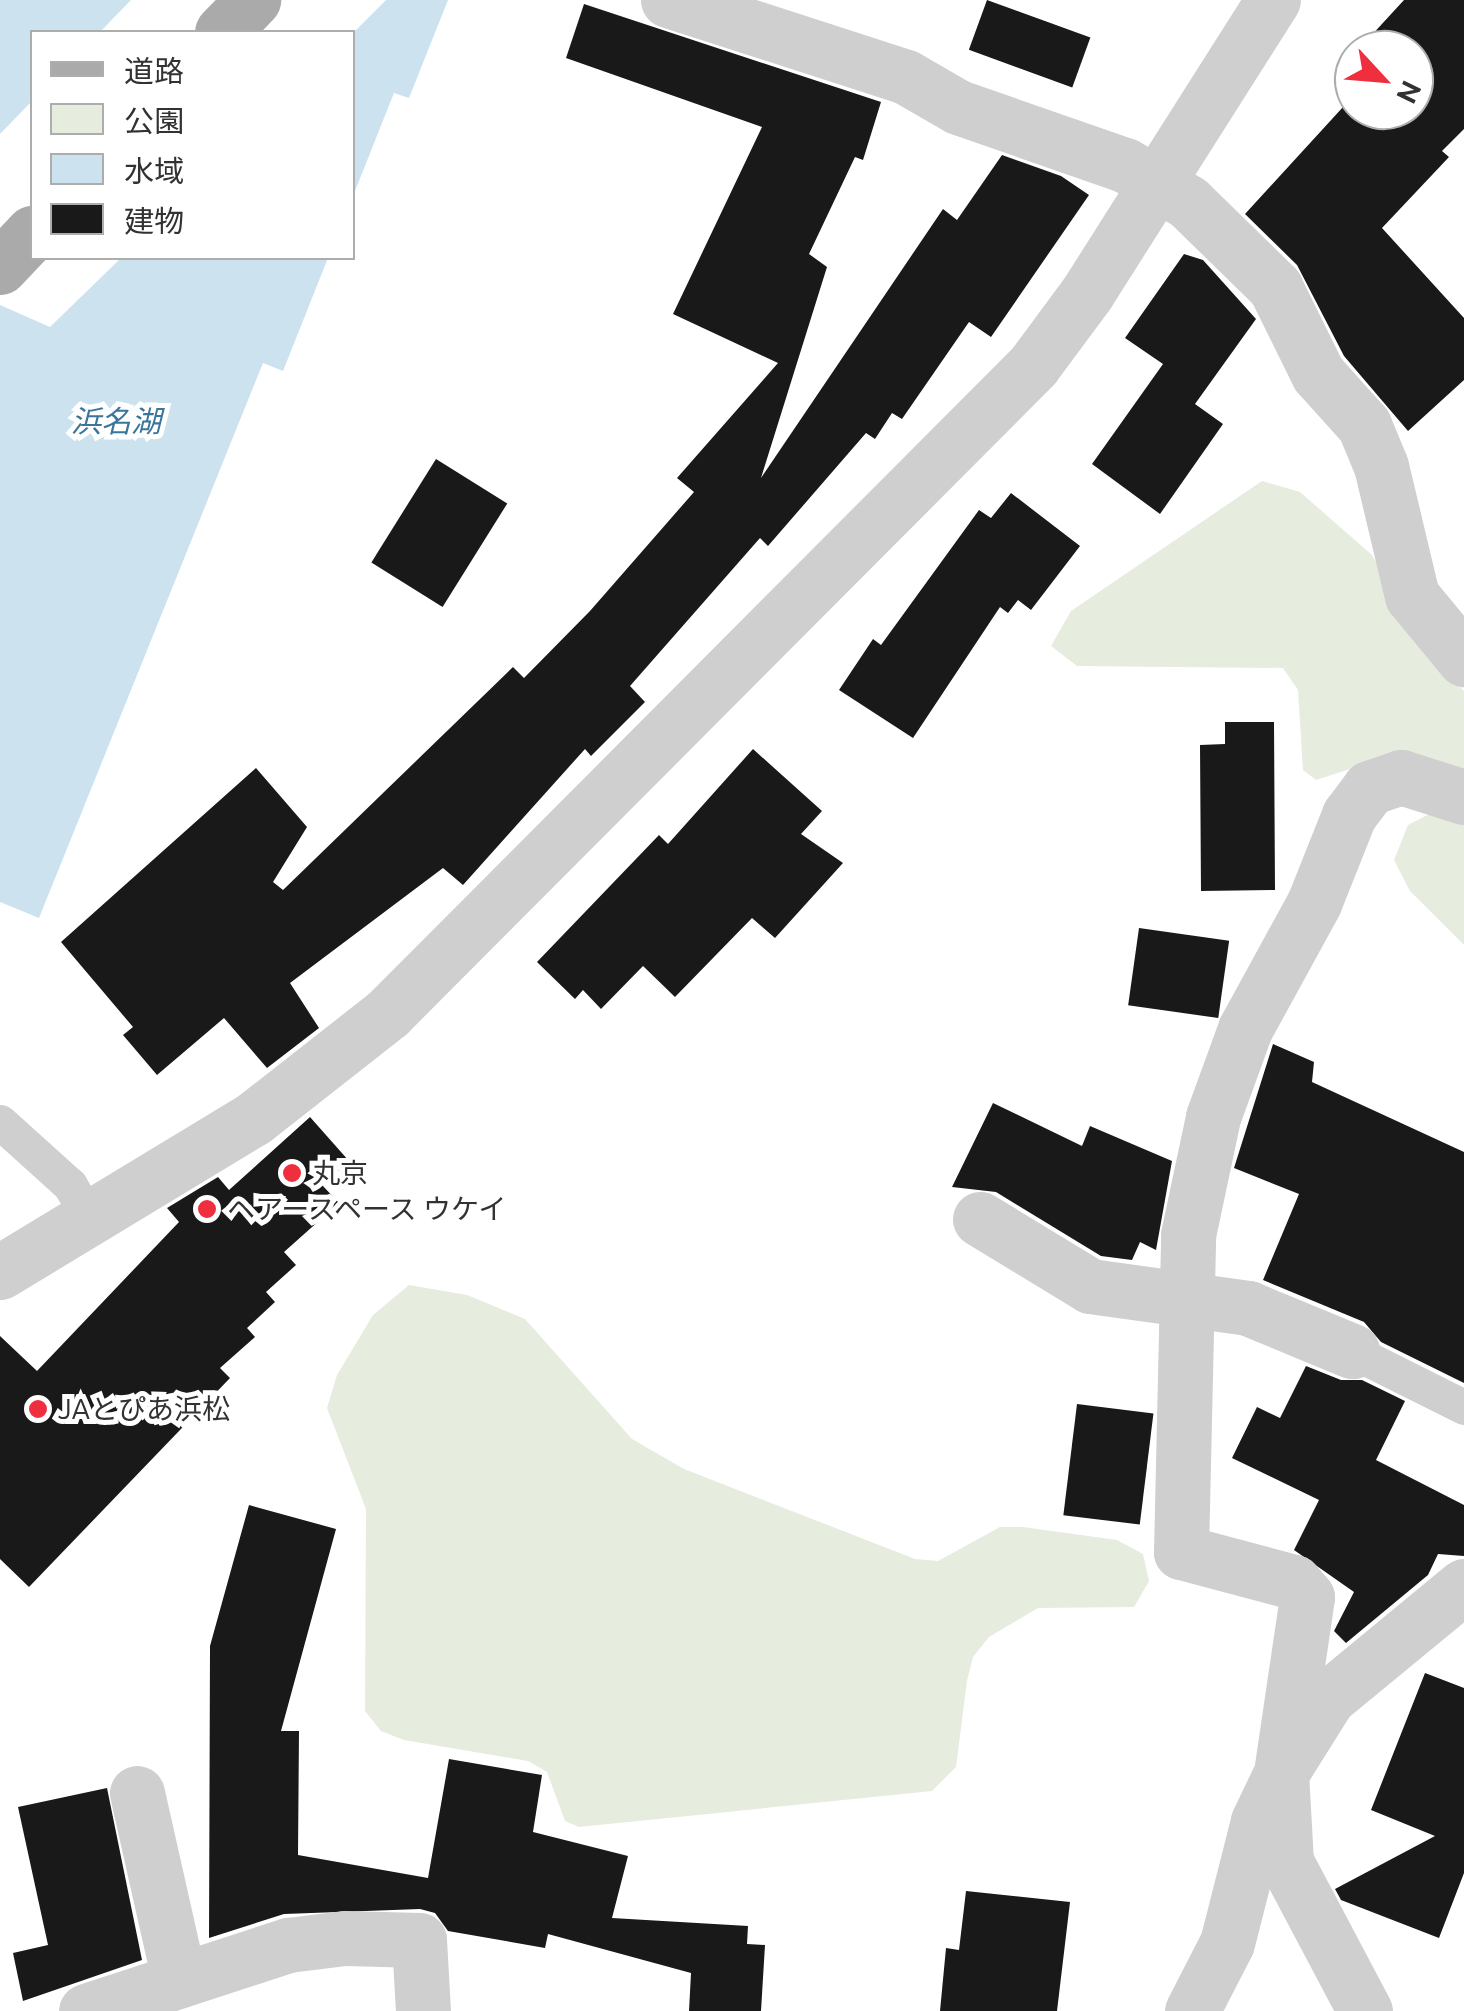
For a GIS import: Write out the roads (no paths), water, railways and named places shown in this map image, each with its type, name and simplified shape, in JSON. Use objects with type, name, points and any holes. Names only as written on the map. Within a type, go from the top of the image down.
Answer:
[{"type":"main road","points":[[224,30],[253,0]]},
{"type":"main road","points":[[0,267],[30,235]]},
{"type":"street","points":[[668,0],[906,77],[958,107],[1125,165],[1188,202],[1275,288],[1318,374],[1364,425],[1381,466],[1412,596],[1464,659]]},
{"type":"street","points":[[0,1272],[300,1087],[388,1013],[1033,366],[1157,184],[1273,0]]},
{"type":"street","points":[[1364,2011],[1286,1862],[1281,1774],[1308,1597],[1294,1582],[1181,1552],[1190,1300],[1188,1234],[1221,1086],[1314,903],[1349,816],[1369,788],[1400,776],[1464,796]]},
{"type":"street","points":[[980,1219],[1090,1286],[1248,1308],[1352,1351]]},
{"type":"street","points":[[1192,2011],[1228,1943],[1258,1822],[1281,1774],[1328,1698],[1464,1586]]},
{"type":"street","points":[[136,1794],[179,1980]]},
{"type":"street","points":[[86,2011],[316,1940],[419,1940],[423,2011]]},
{"type":"lane","points":[[0,1122],[70,1185],[89,1218]]},
{"type":"lane","points":[[1352,1351],[1464,1407]]},
{"type":"water","points":[[0,0],[131,0],[102,30],[30,30],[30,103],[0,134]]},
{"type":"water","points":[[386,0],[448,0],[409,98],[394,93],[355,191],[355,31]]},
{"type":"water","name":"浜名湖","points":[[119,260],[327,260],[283,371],[263,363],[39,918],[0,902],[0,305],[50,327]]},
{"type":"place","name":"丸京","points":[[292,1173]]},
{"type":"place","name":"ヘアースペース ウケイ","points":[[207,1209]]},
{"type":"place","name":"JAとぴあ浜松","points":[[38,1409]]}]
